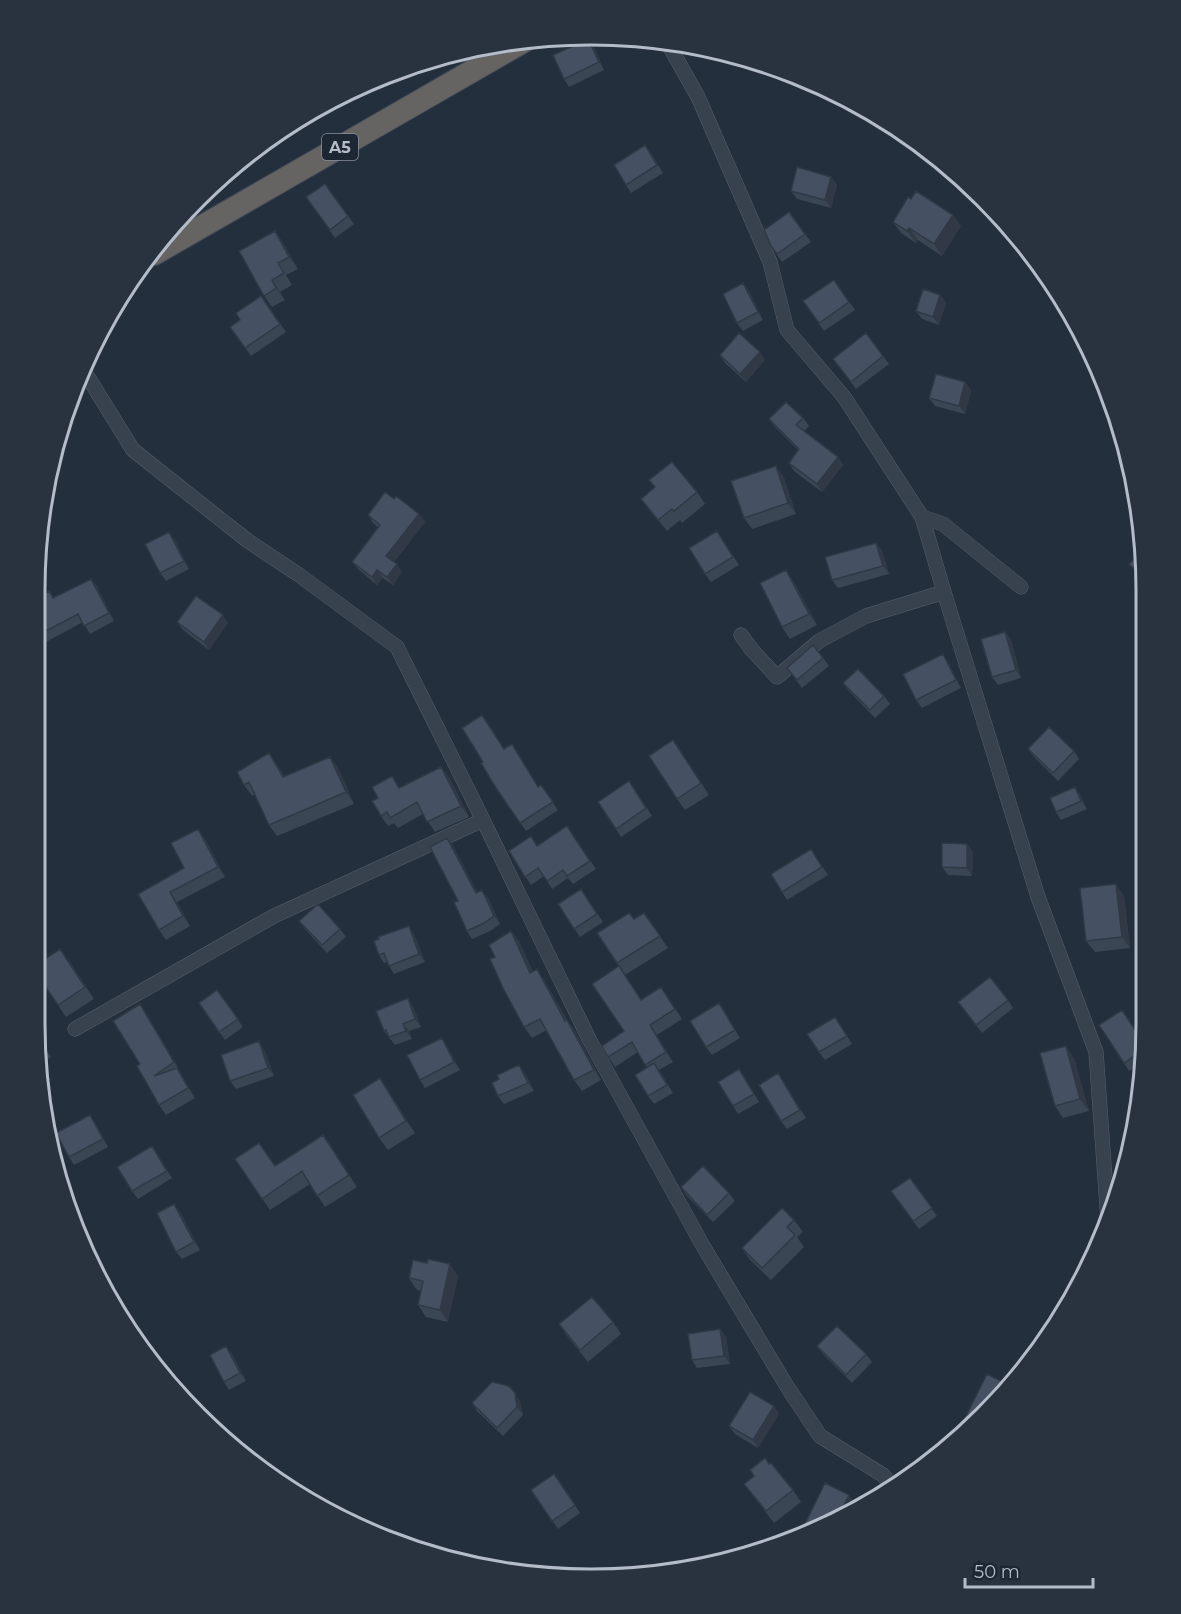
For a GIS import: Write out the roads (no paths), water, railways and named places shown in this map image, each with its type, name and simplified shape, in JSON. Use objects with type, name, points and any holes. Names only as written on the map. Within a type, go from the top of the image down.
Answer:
[{"type":"highway","name":"A5","points":[[168,246],[505,52]]},
{"type":"street","points":[[672,51],[698,97],[770,262],[787,330],[844,398],[922,517],[1038,897],[1096,1052],[1107,1200]]},
{"type":"street","points":[[89,377],[133,450],[248,541],[299,575],[397,647],[589,1039],[703,1246],[788,1388],[820,1436],[884,1475],[888,1481]]},
{"type":"street","points":[[922,517],[943,524],[1021,587]]},
{"type":"street","points":[[741,635],[777,677],[819,641],[866,616],[944,592]]},
{"type":"street","points":[[75,1029],[274,916],[483,820]]}]
